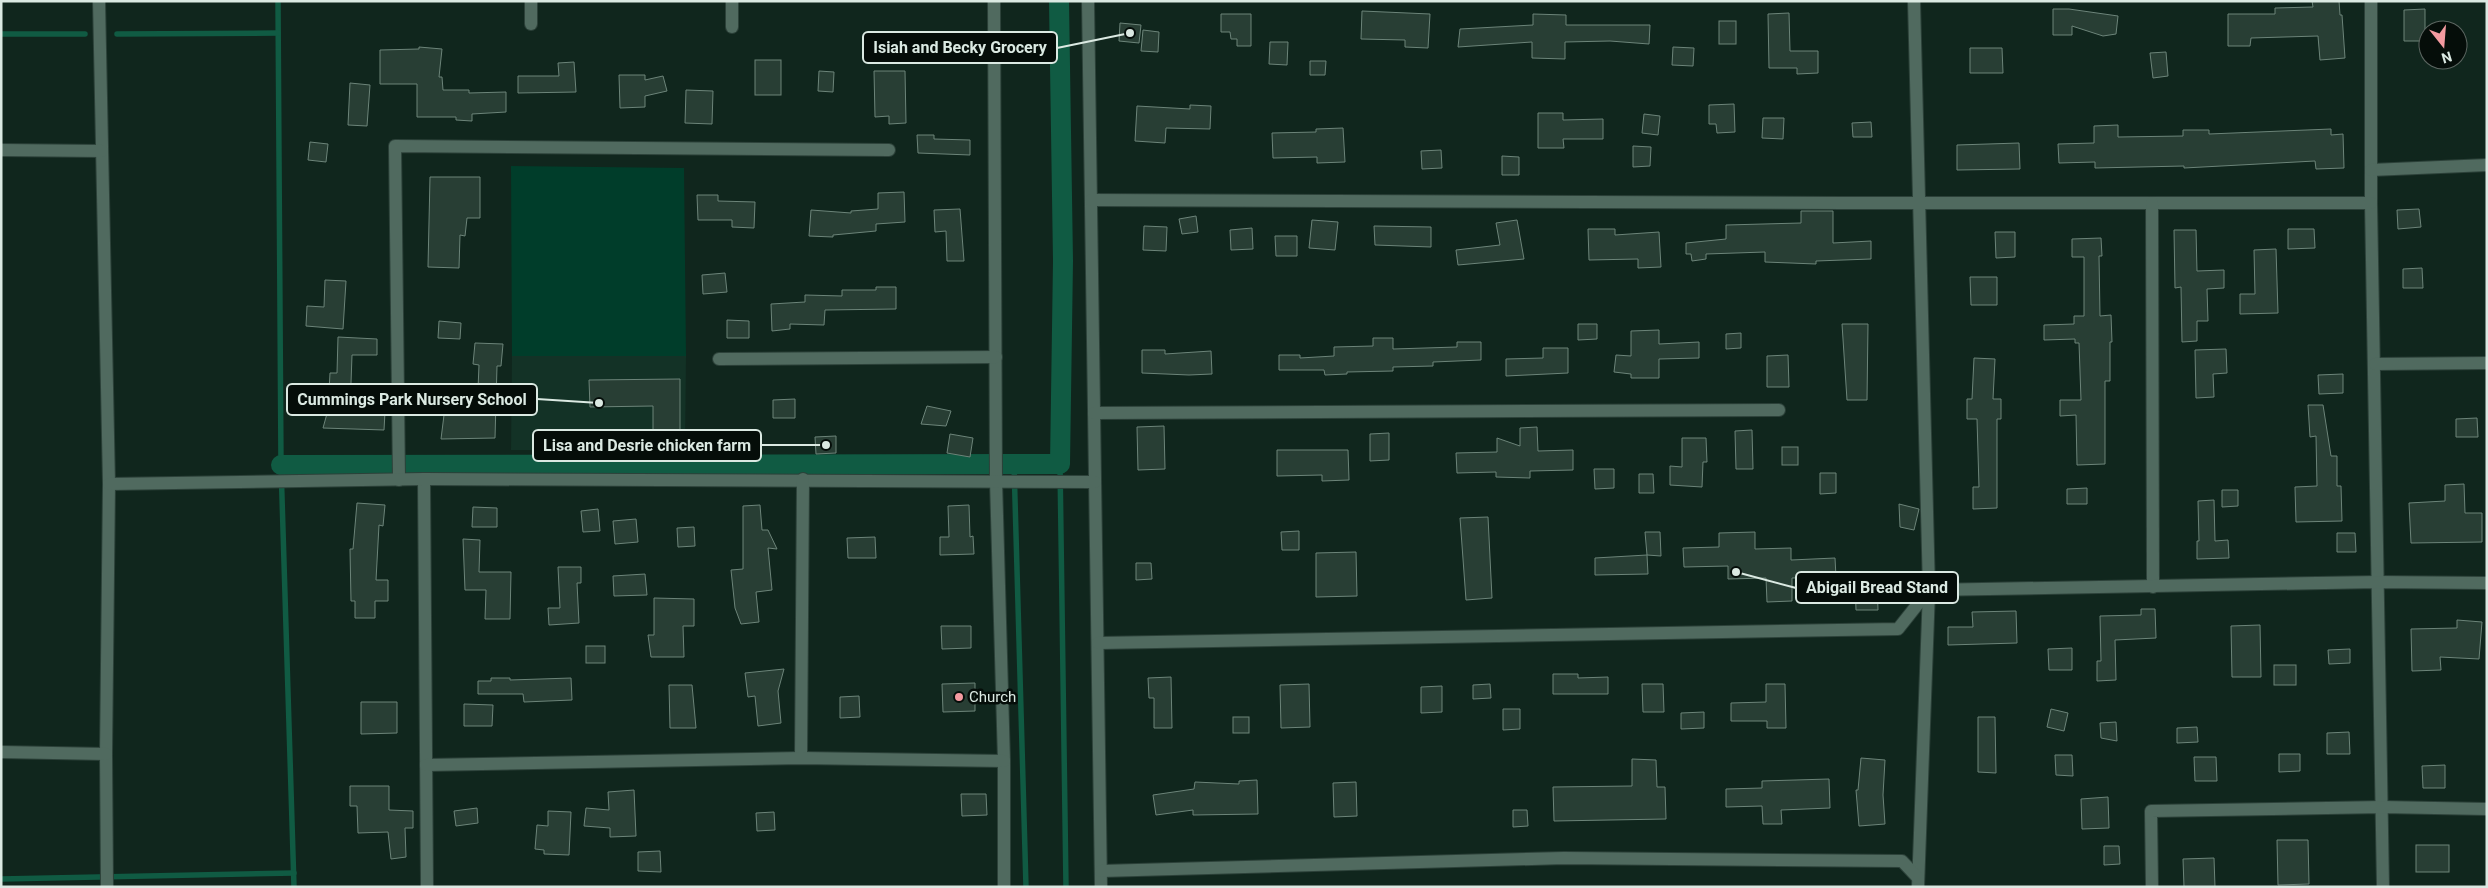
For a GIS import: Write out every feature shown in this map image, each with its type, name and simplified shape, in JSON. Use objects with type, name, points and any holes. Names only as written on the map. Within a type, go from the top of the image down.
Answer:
[{"type":"street","points":[[99,1],[109,484],[106,754],[108,887]]},
{"type":"street","points":[[531,1],[531,24]]},
{"type":"street","points":[[732,1],[732,27]]},
{"type":"street","points":[[994,1],[996,481],[1004,761],[1004,887]]},
{"type":"street","points":[[1088,1],[1102,887]]},
{"type":"street","points":[[1914,1],[1929,590],[1918,882]]},
{"type":"street","points":[[2371,1],[2377,582],[2383,887]]},
{"type":"street","points":[[400,480],[395,146],[889,150]]},
{"type":"street","points":[[1,150],[102,151]]},
{"type":"street","points":[[2372,170],[2487,164]]},
{"type":"street","points":[[1091,200],[2372,203]]},
{"type":"street","points":[[2152,203],[2152,587]]},
{"type":"street","points":[[719,359],[996,357]]},
{"type":"street","points":[[2375,364],[2487,363]]},
{"type":"street","points":[[1094,413],[1779,410]]},
{"type":"street","points":[[109,484],[424,479],[803,479],[1095,482]]},
{"type":"street","points":[[424,479],[427,887]]},
{"type":"street","points":[[801,758],[803,479]]},
{"type":"street","points":[[1929,590],[2377,582],[2487,583]]},
{"type":"street","points":[[1098,644],[1898,629],[1929,590]]},
{"type":"street","points":[[1,752],[106,754]]},
{"type":"street","points":[[426,765],[801,758],[1004,761]]},
{"type":"street","points":[[2152,887],[2151,811],[2382,807],[2487,809]]},
{"type":"street","points":[[1101,871],[1564,858],[1902,861],[1918,882]]},
{"type":"shaded area","points":[[511,166],[684,168],[686,356],[512,356]]},
{"type":"shaded area","points":[[512,356],[686,356],[685,450],[511,450]]},
{"type":"building","points":[[2312,1],[2339,1],[2340,15],[2342,15],[2345,58],[2320,60],[2318,36],[2251,38],[2250,46],[2228,46],[2228,14],[2275,14],[2275,8],[2313,7]]},
{"type":"building","points":[[2053,9],[2069,9],[2118,16],[2116,34],[2103,36],[2072,26],[2072,35],[2053,35]]},
{"type":"building","points":[[2425,9],[2425,20],[2418,20],[2418,41],[2404,41],[2404,10]]},
{"type":"building","points":[[1362,11],[1430,14],[1428,48],[1405,47],[1405,40],[1361,39]]},
{"type":"building","points":[[1789,13],[1790,51],[1818,51],[1818,73],[1797,74],[1797,68],[1769,68],[1768,14]]},
{"type":"building","points":[[1221,14],[1251,14],[1251,46],[1237,46],[1237,39],[1231,39],[1230,32],[1221,32]]},
{"type":"building","points":[[1533,14],[1566,15],[1566,25],[1650,25],[1649,44],[1610,41],[1565,42],[1565,59],[1532,58],[1532,42],[1458,47],[1460,29],[1533,25]]},
{"type":"building","points":[[1719,21],[1736,21],[1736,44],[1719,44]]},
{"type":"building","points":[[1120,23],[1141,25],[1139,43],[1119,41]]},
{"type":"building","points":[[1143,30],[1159,32],[1158,52],[1141,51]]},
{"type":"building","points":[[1270,42],[1288,42],[1287,65],[1269,64]]},
{"type":"building","points":[[419,47],[442,49],[439,77],[442,77],[443,90],[469,90],[469,93],[506,92],[506,112],[472,114],[472,121],[456,120],[456,117],[417,117],[417,84],[380,84],[380,50],[419,49]]},
{"type":"building","points":[[1673,47],[1694,48],[1693,66],[1672,65]]},
{"type":"building","points":[[1970,48],[2002,48],[2003,73],[1970,73]]},
{"type":"building","points":[[2166,52],[2168,76],[2153,78],[2150,53]]},
{"type":"building","points":[[755,60],[781,60],[781,95],[755,95]]},
{"type":"building","points":[[1310,61],[1326,61],[1325,75],[1310,75]]},
{"type":"building","points":[[574,62],[576,92],[518,93],[518,76],[559,76],[558,63]]},
{"type":"building","points":[[819,71],[834,72],[833,92],[818,91]]},
{"type":"building","points":[[874,71],[905,71],[906,123],[889,124],[889,116],[875,117]]},
{"type":"building","points":[[619,75],[645,75],[645,80],[663,76],[667,91],[645,96],[645,107],[620,108]]},
{"type":"building","points":[[350,83],[370,85],[367,126],[348,125]]},
{"type":"building","points":[[686,90],[713,91],[712,124],[685,123]]},
{"type":"building","points":[[1734,104],[1735,132],[1717,133],[1716,124],[1709,124],[1709,105]]},
{"type":"building","points":[[1190,105],[1211,106],[1210,129],[1166,128],[1165,143],[1135,141],[1137,106],[1190,109]]},
{"type":"building","points":[[1538,113],[1563,113],[1563,120],[1603,119],[1603,139],[1563,139],[1564,148],[1538,148]]},
{"type":"building","points":[[1644,114],[1660,116],[1658,135],[1642,133]]},
{"type":"building","points":[[1763,118],[1784,118],[1783,139],[1762,138]]},
{"type":"building","points":[[1871,122],[1872,137],[1853,137],[1852,123]]},
{"type":"building","points":[[2118,125],[2118,137],[2183,136],[2183,130],[2209,130],[2209,134],[2331,129],[2331,135],[2343,134],[2344,168],[2316,169],[2315,161],[2184,168],[2184,166],[2095,168],[2095,162],[2059,163],[2058,144],[2094,143],[2094,126]]},
{"type":"building","points":[[1343,128],[1345,162],[1317,163],[1317,157],[1273,158],[1272,133],[1316,132],[1316,129]]},
{"type":"building","points":[[917,135],[934,135],[934,139],[970,140],[970,155],[918,153]]},
{"type":"building","points":[[310,142],[328,144],[326,162],[308,160]]},
{"type":"building","points":[[2019,143],[2020,169],[1957,170],[1957,145]]},
{"type":"building","points":[[1633,146],[1651,147],[1650,166],[1633,167]]},
{"type":"building","points":[[1441,150],[1442,168],[1422,169],[1421,151]]},
{"type":"building","points":[[1502,156],[1519,157],[1519,175],[1502,175]]},
{"type":"building","points":[[430,177],[480,177],[480,218],[467,218],[465,236],[460,235],[459,268],[428,267]]},
{"type":"building","points":[[904,192],[905,222],[876,224],[876,231],[833,235],[833,237],[809,236],[811,210],[851,213],[851,211],[878,209],[878,193]]},
{"type":"building","points":[[697,195],[718,195],[718,201],[755,202],[754,228],[732,227],[732,220],[698,220]]},
{"type":"building","points":[[960,209],[964,261],[947,261],[946,231],[935,232],[934,210]]},
{"type":"building","points":[[2419,209],[2421,227],[2398,229],[2397,210]]},
{"type":"building","points":[[1801,211],[1833,211],[1833,243],[1871,241],[1871,259],[1816,261],[1816,264],[1765,262],[1765,252],[1706,254],[1706,259],[1692,261],[1691,254],[1686,254],[1686,243],[1726,239],[1726,225],[1801,223]]},
{"type":"building","points":[[1196,216],[1198,232],[1182,234],[1179,219]]},
{"type":"building","points":[[1312,220],[1338,222],[1335,250],[1309,248]]},
{"type":"building","points":[[1517,220],[1524,259],[1458,265],[1456,250],[1500,245],[1496,223]]},
{"type":"building","points":[[1144,226],[1167,227],[1166,251],[1143,250]]},
{"type":"building","points":[[1374,226],[1431,227],[1431,247],[1375,245]]},
{"type":"building","points":[[1252,228],[1253,249],[1231,250],[1230,230]]},
{"type":"building","points":[[1588,229],[1615,229],[1615,235],[1659,232],[1661,267],[1638,268],[1638,259],[1589,260]]},
{"type":"building","points":[[2288,229],[2314,229],[2315,248],[2288,249]]},
{"type":"building","points":[[2174,230],[2196,230],[2197,271],[2224,270],[2224,288],[2207,289],[2208,321],[2197,321],[2197,341],[2182,342],[2181,287],[2175,288]]},
{"type":"building","points":[[1995,232],[2015,232],[2015,257],[1996,258]]},
{"type":"building","points":[[1275,236],[1297,236],[1297,256],[1276,256]]},
{"type":"building","points":[[2101,238],[2102,256],[2099,256],[2100,316],[2111,315],[2112,342],[2110,342],[2110,381],[2105,381],[2105,464],[2077,465],[2076,415],[2060,416],[2060,400],[2081,400],[2079,343],[2075,343],[2075,339],[2044,340],[2044,325],[2074,324],[2074,316],[2084,316],[2084,257],[2072,257],[2072,239]]},
{"type":"building","points":[[2276,249],[2278,313],[2240,314],[2240,294],[2255,294],[2254,250]]},
{"type":"building","points":[[2422,268],[2423,288],[2403,288],[2403,269]]},
{"type":"building","points":[[725,273],[727,292],[703,294],[702,275]]},
{"type":"building","points":[[1970,277],[1997,277],[1997,305],[1971,305]]},
{"type":"building","points":[[325,280],[346,281],[343,329],[306,326],[307,306],[324,307]]},
{"type":"building","points":[[876,287],[896,287],[896,309],[825,310],[824,325],[790,324],[790,329],[772,331],[771,304],[805,302],[805,295],[842,296],[842,290],[876,290]]},
{"type":"building","points":[[727,320],[749,321],[749,338],[727,338]]},
{"type":"building","points":[[439,321],[461,323],[460,339],[438,338]]},
{"type":"building","points":[[1578,324],[1597,324],[1597,339],[1578,340]]},
{"type":"building","points":[[1842,324],[1868,324],[1867,400],[1847,400]]},
{"type":"building","points":[[1659,330],[1659,344],[1699,342],[1699,358],[1659,359],[1659,378],[1631,378],[1631,374],[1614,372],[1616,355],[1631,356],[1631,331]]},
{"type":"building","points":[[1741,333],[1741,348],[1726,349],[1726,334]]},
{"type":"building","points":[[338,337],[377,339],[377,355],[352,355],[350,411],[385,412],[384,430],[323,428],[328,410],[330,373],[337,373]]},
{"type":"building","points":[[1373,338],[1393,338],[1393,349],[1457,347],[1457,342],[1481,342],[1481,360],[1433,362],[1433,366],[1393,367],[1393,371],[1347,372],[1347,374],[1325,375],[1324,370],[1279,370],[1279,355],[1300,355],[1300,358],[1334,356],[1334,347],[1373,346]]},
{"type":"building","points":[[475,343],[503,344],[501,366],[497,366],[495,438],[441,439],[444,415],[477,413],[479,365],[473,364]]},
{"type":"building","points":[[1543,348],[1568,348],[1568,373],[1506,376],[1506,359],[1543,358]]},
{"type":"building","points":[[2226,349],[2227,373],[2213,374],[2214,397],[2196,398],[2195,350]]},
{"type":"building","points":[[1142,350],[1165,350],[1165,354],[1211,351],[1212,374],[1142,373]]},
{"type":"building","points":[[1788,355],[1789,387],[1767,387],[1767,356]]},
{"type":"building","points":[[1974,358],[1995,359],[1993,399],[2001,399],[2001,419],[1997,419],[1997,508],[1973,509],[1973,487],[1979,487],[1977,419],[1967,419],[1967,399],[1972,399]]},
{"type":"building","points":[[2343,374],[2343,393],[2319,394],[2318,375]]},
{"type":"building","points":[[680,379],[680,433],[653,434],[653,406],[590,407],[589,380]]},
{"type":"building","points":[[795,399],[795,418],[773,418],[773,400]]},
{"type":"building","points":[[2308,405],[2323,405],[2331,456],[2337,456],[2337,486],[2341,486],[2342,521],[2296,522],[2295,487],[2317,486],[2316,436],[2310,437]]},
{"type":"building","points":[[927,406],[951,411],[946,426],[921,424]]},
{"type":"building","points":[[2477,418],[2478,437],[2456,437],[2456,419]]},
{"type":"building","points":[[1164,426],[1165,469],[1138,470],[1137,427]]},
{"type":"building","points":[[1537,427],[1538,451],[1573,450],[1573,470],[1530,471],[1530,478],[1496,477],[1496,472],[1457,473],[1456,453],[1497,452],[1497,438],[1520,446],[1520,428]]},
{"type":"building","points":[[1752,430],[1753,469],[1736,469],[1735,431]]},
{"type":"building","points":[[1389,433],[1389,460],[1370,461],[1370,434]]},
{"type":"building","points":[[950,434],[973,438],[970,457],[947,453]]},
{"type":"building","points":[[836,436],[836,453],[816,454],[815,437]]},
{"type":"building","points":[[1682,438],[1706,438],[1707,462],[1703,462],[1702,487],[1670,485],[1670,466],[1682,467]]},
{"type":"building","points":[[1782,447],[1798,447],[1798,465],[1782,465]]},
{"type":"building","points":[[1277,450],[1348,450],[1349,480],[1322,481],[1322,475],[1277,476]]},
{"type":"building","points":[[1594,469],[1614,469],[1614,488],[1595,489]]},
{"type":"building","points":[[1820,473],[1836,473],[1836,493],[1820,494]]},
{"type":"building","points":[[1639,474],[1653,474],[1654,493],[1639,493]]},
{"type":"building","points":[[2464,484],[2465,513],[2482,513],[2482,542],[2411,543],[2409,503],[2445,501],[2445,485]]},
{"type":"building","points":[[2087,488],[2087,504],[2067,504],[2067,489]]},
{"type":"building","points":[[2222,490],[2238,490],[2238,506],[2222,507]]},
{"type":"building","points":[[2214,500],[2215,541],[2228,540],[2229,558],[2197,559],[2197,541],[2199,541],[2198,501]]},
{"type":"building","points":[[357,503],[385,505],[383,526],[379,525],[376,580],[388,580],[388,601],[375,601],[375,618],[355,618],[355,601],[351,601],[350,549],[353,549]]},
{"type":"building","points":[[1899,504],[1919,509],[1914,530],[1900,527]]},
{"type":"building","points":[[760,505],[762,530],[768,530],[777,549],[768,548],[772,590],[756,592],[759,622],[741,624],[735,608],[731,570],[743,569],[743,506]]},
{"type":"building","points":[[969,505],[970,537],[973,536],[974,554],[940,555],[940,537],[949,537],[948,506]]},
{"type":"building","points":[[473,507],[497,508],[497,527],[472,527]]},
{"type":"building","points":[[598,509],[600,531],[583,532],[581,511]]},
{"type":"building","points":[[1488,517],[1492,598],[1466,600],[1460,518]]},
{"type":"building","points":[[636,519],[638,542],[615,544],[613,521]]},
{"type":"building","points":[[694,527],[695,546],[678,547],[677,528]]},
{"type":"building","points":[[1299,531],[1299,550],[1282,550],[1281,532]]},
{"type":"building","points":[[1645,532],[1660,532],[1661,556],[1647,555]]},
{"type":"building","points":[[1755,532],[1755,549],[1791,548],[1791,560],[1835,558],[1836,577],[1792,578],[1792,601],[1767,602],[1766,578],[1728,579],[1728,566],[1684,567],[1683,548],[1719,547],[1719,533]]},
{"type":"building","points":[[2337,533],[2355,533],[2356,552],[2337,552]]},
{"type":"building","points":[[875,537],[876,558],[848,558],[847,538]]},
{"type":"building","points":[[463,539],[480,540],[479,572],[511,572],[510,619],[485,619],[486,590],[465,590]]},
{"type":"building","points":[[1356,552],[1357,596],[1316,597],[1316,553]]},
{"type":"building","points":[[1647,555],[1648,574],[1595,575],[1595,558]]},
{"type":"building","points":[[1136,563],[1151,563],[1152,579],[1136,580]]},
{"type":"building","points":[[558,567],[581,567],[581,583],[577,583],[579,623],[549,625],[548,608],[560,608]]},
{"type":"building","points":[[645,574],[647,595],[614,596],[613,576]]},
{"type":"building","points":[[1855,579],[1877,579],[1878,610],[1856,610]]},
{"type":"building","points":[[654,598],[694,599],[694,626],[683,626],[684,657],[651,657],[648,635],[654,635]]},
{"type":"building","points":[[2141,609],[2155,609],[2156,638],[2115,640],[2116,680],[2097,681],[2097,661],[2101,661],[2100,616],[2141,615]]},
{"type":"building","points":[[2016,611],[2017,643],[1948,645],[1948,627],[1973,627],[1972,612]]},
{"type":"building","points":[[2457,620],[2482,622],[2479,659],[2440,657],[2441,670],[2412,671],[2411,629],[2457,628]]},
{"type":"building","points":[[2260,625],[2261,677],[2232,677],[2231,626]]},
{"type":"building","points":[[941,626],[971,626],[971,648],[942,649]]},
{"type":"building","points":[[586,646],[605,646],[605,663],[586,663]]},
{"type":"building","points":[[2072,648],[2072,670],[2049,670],[2048,649]]},
{"type":"building","points":[[2350,649],[2350,663],[2329,664],[2328,650]]},
{"type":"building","points":[[2274,665],[2296,665],[2296,685],[2274,685]]},
{"type":"building","points":[[784,669],[778,691],[781,723],[758,726],[755,696],[748,697],[745,673]]},
{"type":"building","points":[[1553,674],[1578,674],[1578,678],[1608,677],[1608,694],[1553,694]]},
{"type":"building","points":[[1171,677],[1172,728],[1154,728],[1154,698],[1149,698],[1148,678]]},
{"type":"building","points":[[491,678],[510,678],[510,680],[571,678],[572,700],[524,702],[523,694],[478,694],[478,681],[491,681]]},
{"type":"building","name":"Church","points":[[975,683],[975,711],[943,712],[942,684]]},
{"type":"building","points":[[1309,684],[1310,727],[1281,728],[1280,685]]},
{"type":"building","points":[[1490,684],[1491,698],[1473,699],[1473,685]]},
{"type":"building","points":[[1642,684],[1663,684],[1664,712],[1643,712]]},
{"type":"building","points":[[1766,684],[1785,684],[1786,728],[1767,728],[1767,721],[1731,721],[1731,703],[1766,702]]},
{"type":"building","points":[[669,685],[692,685],[696,728],[670,728]]},
{"type":"building","points":[[1442,686],[1442,712],[1421,713],[1421,687]]},
{"type":"building","points":[[859,696],[860,717],[840,718],[840,697]]},
{"type":"building","points":[[361,702],[397,702],[397,733],[361,734]]},
{"type":"building","points":[[464,704],[493,705],[492,726],[464,726]]},
{"type":"building","points":[[1503,709],[1520,709],[1520,729],[1503,730]]},
{"type":"building","points":[[2051,709],[2068,713],[2064,731],[2047,727]]},
{"type":"building","points":[[1704,712],[1704,728],[1681,729],[1681,713]]},
{"type":"building","points":[[1233,717],[1249,717],[1249,733],[1233,733]]},
{"type":"building","points":[[1978,717],[1995,717],[1996,773],[1978,772]]},
{"type":"building","points":[[2116,722],[2117,741],[2101,738],[2100,723]]},
{"type":"building","points":[[2197,727],[2198,742],[2177,743],[2177,728]]},
{"type":"building","points":[[2349,732],[2350,754],[2327,754],[2327,733]]},
{"type":"building","points":[[2279,754],[2300,754],[2300,771],[2279,772]]},
{"type":"building","points":[[2055,755],[2072,755],[2073,776],[2056,775]]},
{"type":"building","points":[[2194,757],[2216,757],[2217,781],[2195,781]]},
{"type":"building","points":[[1861,758],[1885,760],[1883,795],[1885,824],[1859,826],[1856,790],[1858,790]]},
{"type":"building","points":[[1632,759],[1656,760],[1657,787],[1665,787],[1666,819],[1554,821],[1553,787],[1632,786]]},
{"type":"building","points":[[2445,765],[2445,788],[2423,788],[2422,766]]},
{"type":"building","points":[[1829,779],[1830,808],[1781,810],[1782,824],[1763,824],[1762,806],[1726,807],[1726,789],[1762,788],[1762,781]]},
{"type":"building","points":[[1257,780],[1258,814],[1193,815],[1193,810],[1156,815],[1153,795],[1194,789],[1195,782],[1239,784],[1239,781]]},
{"type":"building","points":[[1356,782],[1357,816],[1334,817],[1333,783]]},
{"type":"building","points":[[350,786],[389,786],[389,810],[413,811],[413,828],[405,828],[406,857],[391,859],[388,832],[358,833],[357,806],[350,806]]},
{"type":"building","points":[[634,790],[636,836],[610,837],[610,828],[584,826],[586,808],[609,810],[608,792]]},
{"type":"building","points":[[961,794],[986,794],[987,815],[962,816]]},
{"type":"building","points":[[2108,797],[2109,828],[2082,829],[2081,799]]},
{"type":"building","points":[[477,808],[478,823],[456,826],[454,811]]},
{"type":"building","points":[[1513,810],[1527,810],[1528,826],[1513,827]]},
{"type":"building","points":[[548,811],[571,812],[569,855],[544,854],[544,850],[535,849],[537,825],[548,826]]},
{"type":"building","points":[[774,812],[775,830],[757,831],[756,813]]},
{"type":"building","points":[[2277,840],[2308,840],[2309,884],[2278,885]]},
{"type":"building","points":[[2416,845],[2449,845],[2449,872],[2416,872]]},
{"type":"building","points":[[2104,846],[2119,846],[2120,864],[2104,865]]},
{"type":"building","points":[[660,851],[661,872],[638,871],[638,852]]},
{"type":"building","points":[[2214,858],[2215,887],[2184,887],[2183,859]]},
{"type":"waterway","points":[[278,1],[281,465],[294,887]]},
{"type":"waterway","points":[[281,465],[1060,464],[1063,261],[1059,1]]},
{"type":"waterway","points":[[117,34],[278,33]]},
{"type":"waterway","points":[[1,34],[85,34]]},
{"type":"waterway","points":[[1014,464],[1026,887]]},
{"type":"waterway","points":[[1060,464],[1066,887]]},
{"type":"waterway","points":[[1,879],[294,873]]},
{"type":"place","name":"Isiah and Becky Grocery","points":[[1130,33]]},
{"type":"place","name":"Cummings Park Nursery School","points":[[599,403]]},
{"type":"place","name":"Lisa and Desrie chicken farm","points":[[826,445]]},
{"type":"place","name":"Abigail Bread Stand","points":[[1736,572]]},
{"type":"place","name":"Church","points":[[959,697]]}]
